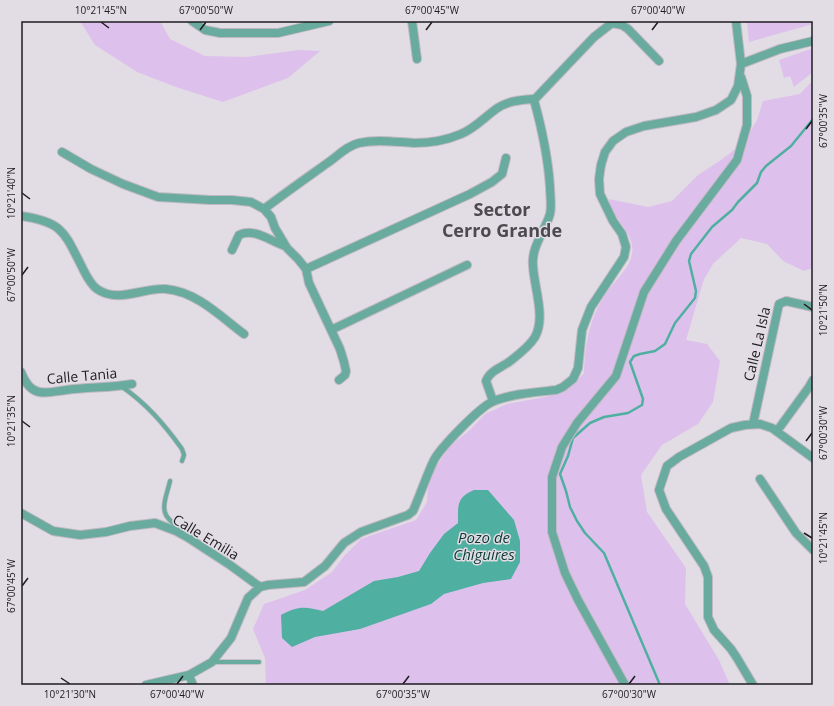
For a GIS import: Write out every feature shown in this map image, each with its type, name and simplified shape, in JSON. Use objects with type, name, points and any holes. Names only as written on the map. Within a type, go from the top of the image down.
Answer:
[{"type":"street","points":[[192,21],[205,30],[220,32],[278,33],[329,21]]},
{"type":"street","points":[[412,21],[418,59]]},
{"type":"street","points":[[146,685],[189,675],[212,662],[231,638],[248,598],[260,587],[304,582],[325,566],[344,543],[361,532],[408,515],[413,511],[435,459],[446,445],[483,408],[493,401],[504,398],[556,390],[563,387],[573,379],[578,368],[582,330],[591,307],[624,258],[626,247],[622,234],[613,221],[600,194],[599,180],[605,152],[613,141],[626,132],[644,126],[696,117],[716,110],[731,100],[738,86],[741,64],[736,21]]},
{"type":"street","points":[[264,209],[328,163],[343,150],[357,143],[376,140],[414,143],[446,139],[463,134],[496,108],[506,103],[519,100],[534,100],[594,37],[612,23],[622,25],[628,29],[659,61]]},
{"type":"street","points":[[741,64],[780,49],[813,41]]},
{"type":"street","points":[[625,685],[578,600],[565,573],[552,532],[552,477],[562,447],[577,423],[616,376],[644,292],[676,241],[737,160],[747,125],[746,96],[740,75]]},
{"type":"street","points":[[493,401],[486,381],[489,374],[526,349],[536,336],[540,319],[539,302],[532,264],[536,243],[544,230],[550,213],[550,197],[547,158],[543,134],[534,100]]},
{"type":"street","points":[[62,152],[91,169],[123,184],[158,197],[251,202],[264,209],[271,217],[275,228],[286,246],[306,269],[309,283],[340,349],[346,375],[339,380]]},
{"type":"street","points":[[306,269],[470,194],[492,182],[502,174],[506,158]]},
{"type":"street","points":[[21,216],[46,221],[57,226],[65,234],[91,283],[98,290],[110,294],[120,295],[134,294],[154,289],[167,289],[184,293],[198,299],[244,334]]},
{"type":"street","points":[[232,250],[239,235],[247,233],[255,234],[286,246]]},
{"type":"street","points":[[331,330],[466,265]]},
{"type":"street","name":"Calle La Isla","points":[[753,424],[779,304],[786,301],[813,307]]},
{"type":"street","name":"Calle Tania","points":[[21,372],[24,380],[32,389],[38,392],[50,393],[66,390],[132,384]]},
{"type":"street","points":[[777,431],[813,380]]},
{"type":"street","points":[[753,685],[731,649],[714,630],[708,617],[708,577],[704,566],[666,509],[659,490],[667,466],[679,457],[731,428],[745,425],[760,424],[772,428],[813,458]]},
{"type":"street","points":[[760,479],[796,533],[813,550]]},
{"type":"street","name":"Calle Emilia","points":[[21,512],[53,531],[80,535],[155,523],[187,537],[260,587]]},
{"type":"street","points":[[189,675],[193,685]]},
{"type":"lane","points":[[120,386],[137,397],[156,416],[182,449],[184,455],[182,461]]},
{"type":"lane","points":[[170,481],[164,511],[166,516],[187,537]]},
{"type":"lane","points":[[212,662],[259,662]]},
{"type":"shaded area","points":[[80,21],[160,21],[170,39],[205,56],[247,57],[299,50],[320,51],[288,78],[223,102],[176,87],[137,72],[95,45]]},
{"type":"shaded area","points":[[747,21],[813,21],[813,24],[749,42]]},
{"type":"shaded area","points":[[811,49],[813,55],[813,72],[794,87],[790,76],[784,78],[779,60]]},
{"type":"shaded area","points":[[813,80],[813,268],[804,271],[783,261],[767,244],[741,238],[713,264],[704,279],[686,340],[707,344],[720,361],[713,402],[698,424],[662,445],[641,475],[647,512],[686,568],[685,604],[719,660],[730,685],[266,685],[265,658],[253,629],[264,604],[305,590],[332,572],[345,555],[361,539],[416,520],[427,502],[428,487],[435,468],[450,446],[470,430],[485,414],[507,404],[545,397],[568,390],[584,373],[587,341],[596,311],[607,292],[625,269],[631,259],[632,254],[630,240],[614,213],[609,199],[648,207],[672,201],[698,175],[743,143],[757,120],[763,101],[800,94]]},
{"type":"water","name":"Pozo de Chiguires","points":[[474,490],[488,490],[514,520],[520,541],[520,562],[511,579],[483,583],[444,594],[431,604],[360,629],[315,637],[292,647],[282,638],[281,615],[287,612],[297,608],[311,608],[323,611],[374,581],[398,577],[419,571],[444,534],[458,523],[458,507],[461,499]]},
{"type":"waterway","points":[[660,685],[604,553],[585,533],[577,521],[570,507],[560,474],[568,456],[573,438],[590,423],[604,417],[628,413],[642,405],[643,399],[630,362],[634,356],[655,351],[665,344],[675,323],[695,298],[696,291],[689,261],[691,254],[712,227],[732,210],[757,183],[761,172],[766,166],[791,146],[813,119]]},
{"type":"district","name":"Sector Cerro Grande","points":[[502,220]]}]
